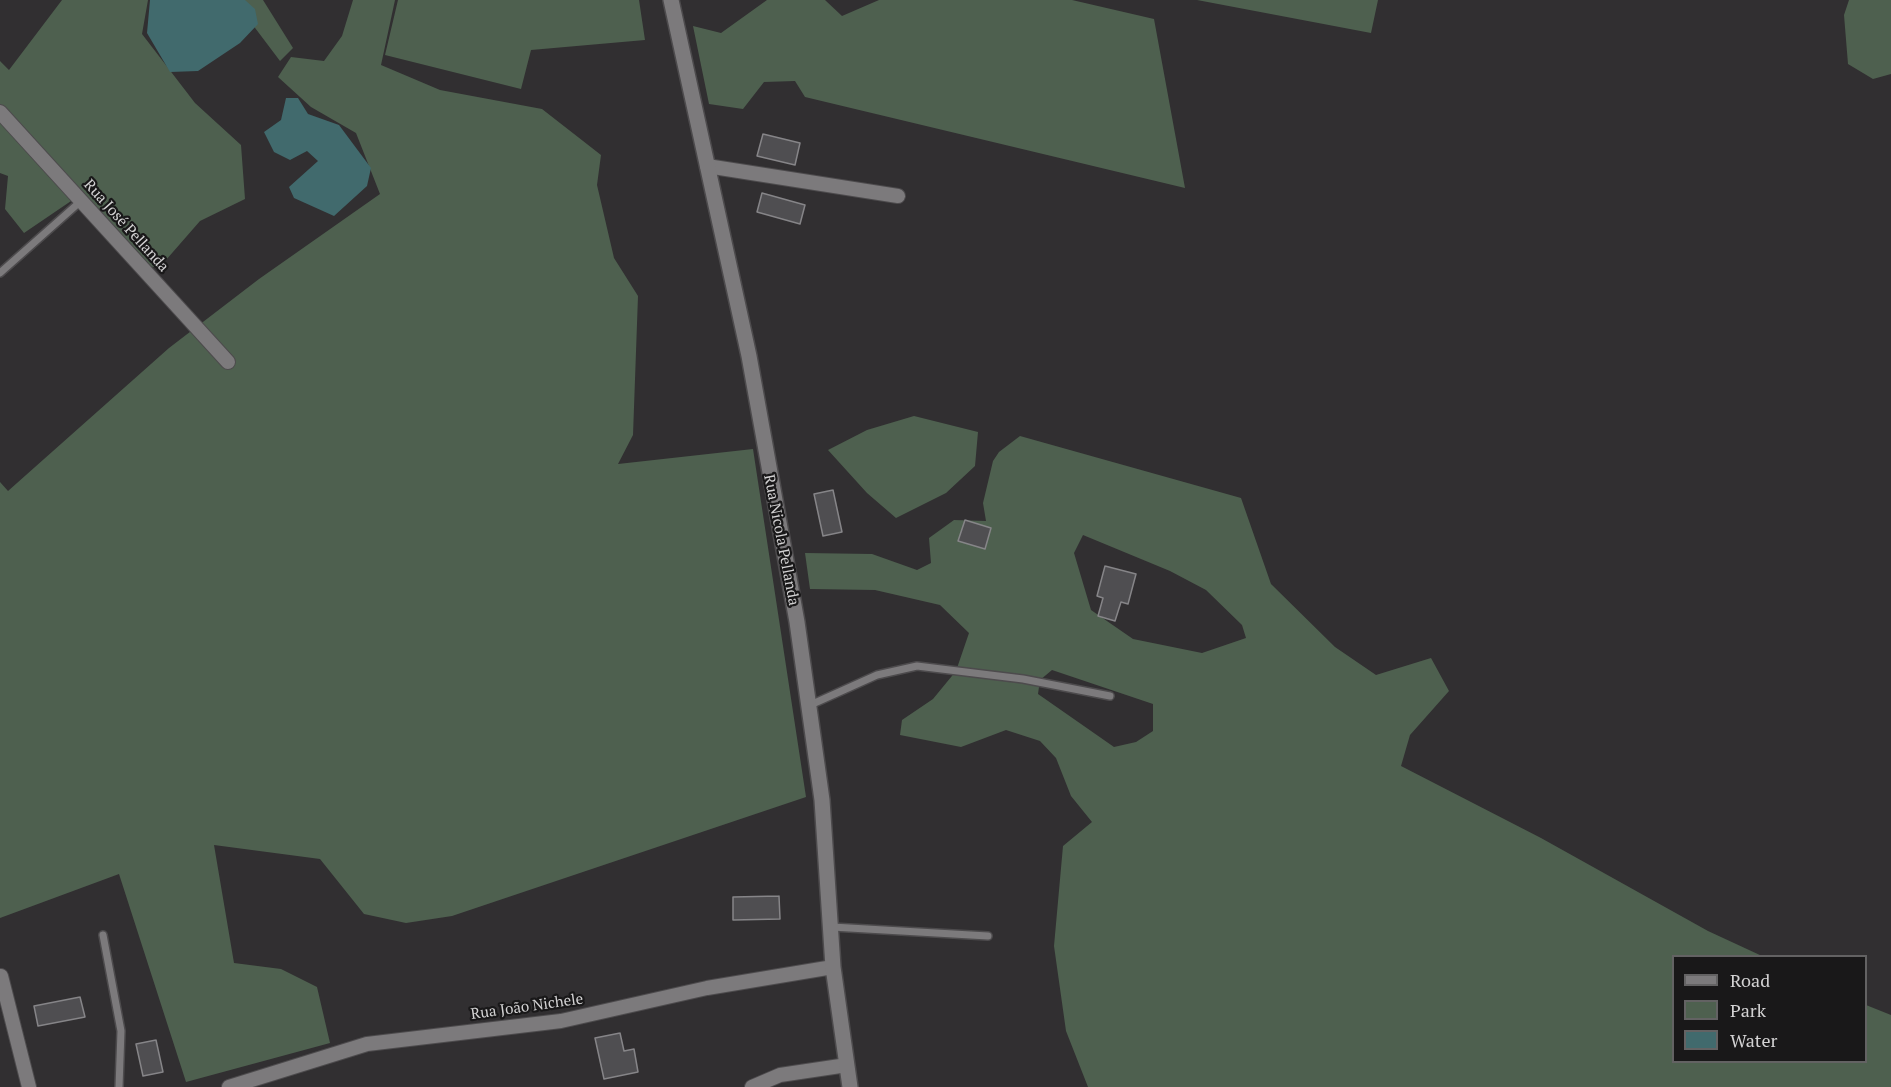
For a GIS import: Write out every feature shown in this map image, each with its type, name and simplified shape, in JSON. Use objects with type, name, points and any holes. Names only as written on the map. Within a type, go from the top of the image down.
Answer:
[{"type":"main road","name":"Rua Nicola Pellanda","points":[[671,0],[749,356],[796,622],[822,800],[833,968],[850,1087]]},
{"type":"street","name":"Rua José Pellanda","points":[[0,112],[228,362]]},
{"type":"street","points":[[707,166],[898,196]]},
{"type":"street","name":"Rua João Nichele","points":[[229,1087],[367,1044],[561,1021],[707,988],[833,968]]},
{"type":"street","points":[[1,976],[29,1087]]},
{"type":"street","points":[[752,1087],[780,1075],[847,1065]]},
{"type":"lane","points":[[0,273],[81,201]]},
{"type":"lane","points":[[808,706],[877,675],[917,666],[1012,678],[1110,696]]},
{"type":"lane","points":[[832,927],[988,936]]},
{"type":"lane","points":[[103,935],[121,1031],[119,1087]]},
{"type":"green space","points":[[62,0],[148,0],[142,34],[195,103],[241,145],[245,199],[200,221],[159,268],[133,263],[74,199],[24,233],[5,209],[8,176],[0,173],[0,61],[9,70]]},
{"type":"green space","points":[[234,0],[263,0],[293,48],[280,61]]},
{"type":"green space","points":[[353,0],[395,0],[381,65],[440,90],[542,109],[601,155],[597,185],[614,258],[638,296],[633,435],[618,464],[753,449],[806,797],[452,916],[406,923],[364,914],[320,859],[214,845],[234,963],[281,969],[317,987],[330,1043],[186,1082],[119,874],[0,918],[0,482],[8,491],[169,348],[259,279],[380,194],[356,133],[311,107],[278,77],[291,57],[324,61],[342,36]]},
{"type":"green space","points":[[398,0],[639,0],[645,40],[531,50],[521,89],[385,55]]},
{"type":"green space","points":[[767,0],[825,0],[842,16],[879,0],[1072,0],[1154,19],[1185,188],[805,97],[795,81],[764,82],[743,109],[709,104],[693,26],[721,33]]},
{"type":"green space","points":[[1197,0],[1378,0],[1371,33]]},
{"type":"green space","points":[[1849,0],[1891,0],[1891,74],[1873,79],[1848,64],[1844,15]]},
{"type":"green space","points":[[914,416],[978,432],[975,466],[946,493],[896,518],[867,493],[828,450],[867,430]]},
{"type":"green space","points":[[1020,436],[1241,498],[1271,584],[1335,647],[1376,675],[1431,658],[1449,691],[1410,735],[1401,766],[1541,838],[1708,931],[1760,955],[1672,955],[1672,1063],[1867,1063],[1867,1005],[1891,1015],[1891,1087],[1088,1087],[1066,1031],[1054,946],[1063,846],[1092,822],[1071,796],[1056,758],[1040,741],[1006,730],[961,747],[900,735],[902,720],[933,699],[956,671],[969,633],[940,605],[875,590],[810,589],[805,553],[872,554],[917,570],[931,563],[929,538],[954,520],[986,521],[983,503],[993,461],[999,452]],"holes":[[[1083,535],[1170,571],[1206,590],[1242,625],[1246,638],[1202,653],[1133,639],[1091,610],[1074,553]],[[1052,670],[1153,704],[1153,731],[1136,742],[1114,747],[1038,694],[1040,680]]]},
{"type":"water","points":[[150,0],[245,0],[255,9],[258,24],[240,43],[198,71],[170,72],[147,33]]},
{"type":"water","points":[[286,98],[298,98],[308,114],[339,125],[371,168],[367,186],[334,216],[294,198],[289,187],[318,161],[307,151],[290,160],[274,152],[264,132],[281,120]]},
{"type":"building","points":[[763,134],[800,143],[795,165],[757,156]]},
{"type":"building","points":[[762,193],[805,205],[800,224],[757,212]]},
{"type":"building","points":[[833,490],[842,532],[823,536],[814,494]]},
{"type":"building","points":[[965,520],[991,528],[985,549],[958,541]]},
{"type":"building","points":[[1105,566],[1136,574],[1128,604],[1121,602],[1115,621],[1098,616],[1103,598],[1097,596]]},
{"type":"building","points":[[779,896],[780,919],[733,920],[733,897]]},
{"type":"building","points":[[80,997],[85,1017],[38,1026],[34,1006]]},
{"type":"building","points":[[620,1033],[624,1051],[634,1049],[638,1072],[604,1079],[595,1038]]},
{"type":"building","points":[[156,1040],[163,1072],[143,1076],[136,1044]]}]
